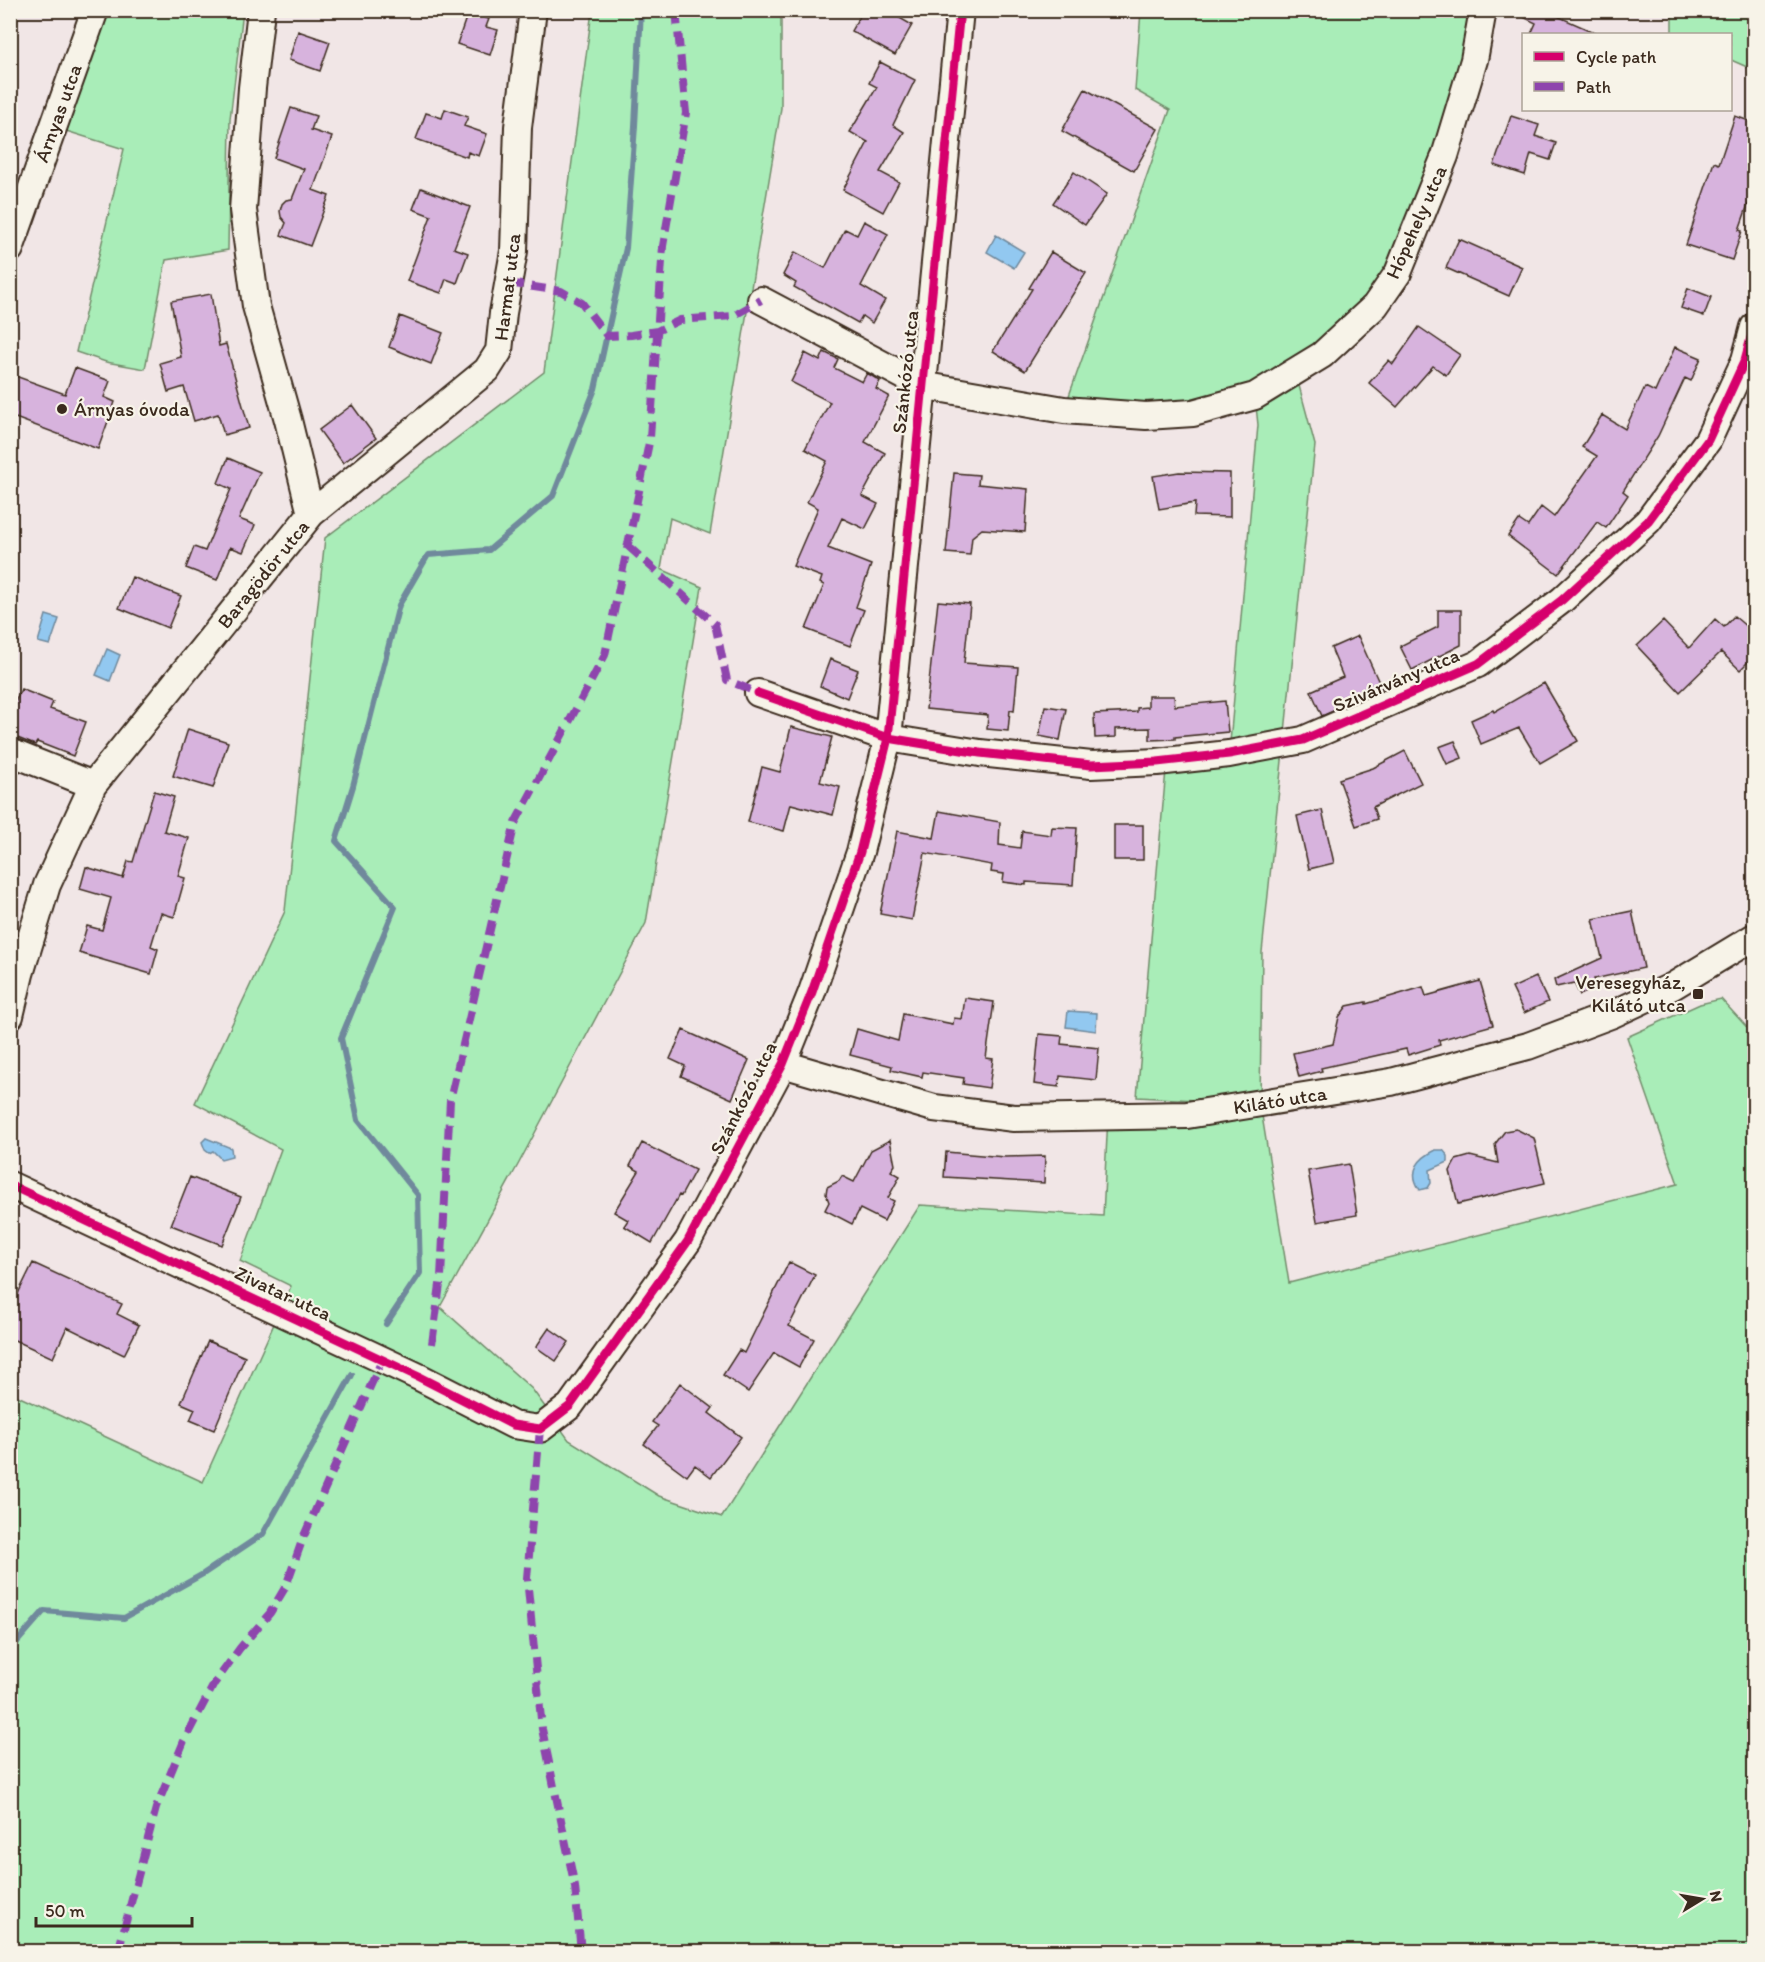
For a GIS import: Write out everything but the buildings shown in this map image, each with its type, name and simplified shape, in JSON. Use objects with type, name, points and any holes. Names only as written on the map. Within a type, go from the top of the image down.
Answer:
[{"type":"street","name":"Árnyas utca","points":[[10,249],[19,197],[94,10]]},
{"type":"street","name":"Baragödör utca","points":[[10,1016],[47,885],[93,785],[311,514],[256,306],[243,210],[252,88],[261,10]]},
{"type":"street","name":"Harmat utca","points":[[311,514],[488,370],[499,351],[514,251],[518,127],[533,10]]},
{"type":"street","name":"Szánkózó utca","points":[[540,1429],[570,1406],[688,1241],[783,1064],[812,992],[860,852],[888,738],[921,385],[960,10]]},
{"type":"street","name":"Hópehely utca","points":[[921,385],[1064,410],[1146,416],[1193,413],[1255,396],[1322,355],[1375,306],[1398,273],[1445,156],[1474,60],[1483,10]]},
{"type":"street","name":"Szánkózó utca","points":[[761,300],[921,385]]},
{"type":"street","name":"Szivárvány utca","points":[[888,738],[980,753],[1091,765],[1157,762],[1229,754],[1303,740],[1478,664],[1562,600],[1648,521],[1708,440],[1745,360],[1755,327]]},
{"type":"street","points":[[758,693],[888,738]]},
{"type":"street","points":[[10,752],[93,785]]},
{"type":"street","name":"Kilátó utca","points":[[783,1064],[934,1108],[1014,1118],[1187,1115],[1391,1082],[1528,1046],[1613,1014],[1673,986],[1755,937]]},
{"type":"street","name":"Zivatar utca","points":[[10,1185],[419,1377],[513,1425],[540,1429]]},
{"type":"green space","points":[[109,11],[243,11],[230,119],[228,250],[166,260],[145,369],[106,362],[76,352],[124,149],[63,130]]},
{"type":"green space","points":[[592,11],[781,11],[781,108],[710,534],[670,518],[661,569],[702,587],[646,923],[440,1307],[532,1389],[569,1440],[659,1496],[722,1517],[920,1205],[1103,1216],[1108,1116],[1256,1103],[1137,1097],[1166,770],[1229,754],[1258,425],[1255,396],[1064,410],[1170,110],[1135,90],[1141,11],[1482,11],[1398,273],[1294,367],[1315,445],[1262,952],[1260,1103],[1289,1283],[1678,1184],[1627,1037],[1700,1004],[1721,999],[1754,1035],[1754,1951],[11,1952],[11,1393],[203,1482],[291,1286],[240,1261],[281,1149],[195,1103],[285,911],[325,538],[544,372]]},
{"type":"green space","points":[[1672,11],[1754,11],[1754,70],[1732,60],[1732,33],[1672,33]]},
{"type":"water","points":[[996,235],[1024,252],[1014,268],[987,252]]},
{"type":"water","points":[[46,615],[59,619],[50,645],[38,642]]},
{"type":"water","points":[[107,649],[120,655],[110,681],[96,675]]},
{"type":"water","points":[[1068,1011],[1097,1013],[1096,1031],[1066,1027]]},
{"type":"water","points":[[206,1138],[231,1148],[232,1156],[221,1159],[213,1151],[209,1153],[202,1142]]},
{"type":"water","points":[[1436,1150],[1443,1150],[1448,1156],[1448,1162],[1430,1170],[1431,1183],[1428,1188],[1420,1190],[1415,1177],[1417,1166],[1424,1157]]},
{"type":"waterway","points":[[386,1324],[420,1273],[418,1195],[358,1120],[341,1038],[395,907],[336,841],[353,786],[399,605],[428,555],[489,550],[553,496],[595,389],[626,248],[641,10]]},
{"type":"waterway","points":[[10,1650],[44,1611],[124,1618],[203,1574],[263,1534],[352,1375]]},
{"type":"marked path","points":[[432,1344],[441,1277],[450,1100],[515,823],[605,655],[650,438],[663,246],[686,113],[676,10]]},
{"type":"marked path","points":[[508,283],[561,291],[582,303],[607,336],[657,331],[680,320],[733,316],[761,300]]},
{"type":"marked path","points":[[628,546],[715,624],[727,680],[758,693]]},
{"type":"marked path","points":[[118,1952],[156,1808],[184,1741],[214,1684],[240,1648],[270,1613],[286,1586],[303,1538],[382,1360]]},
{"type":"marked path","points":[[540,1429],[527,1578],[542,1729],[575,1887],[581,1952]]},
{"type":"cycle path","points":[[10,1185],[419,1377],[513,1425],[540,1429],[570,1406],[688,1241],[783,1064],[812,992],[860,852],[888,738],[960,10]]},
{"type":"cycle path","points":[[758,693],[888,738],[980,753],[1091,765],[1157,762],[1229,754],[1303,740],[1478,664],[1562,600],[1648,521],[1708,440],[1745,360],[1754,327]]},
{"type":"place","name":"Árnyas óvoda","points":[[62,409]]},
{"type":"place","name":"Veresegyház, Kilátó utca","points":[[1698,994]]}]
